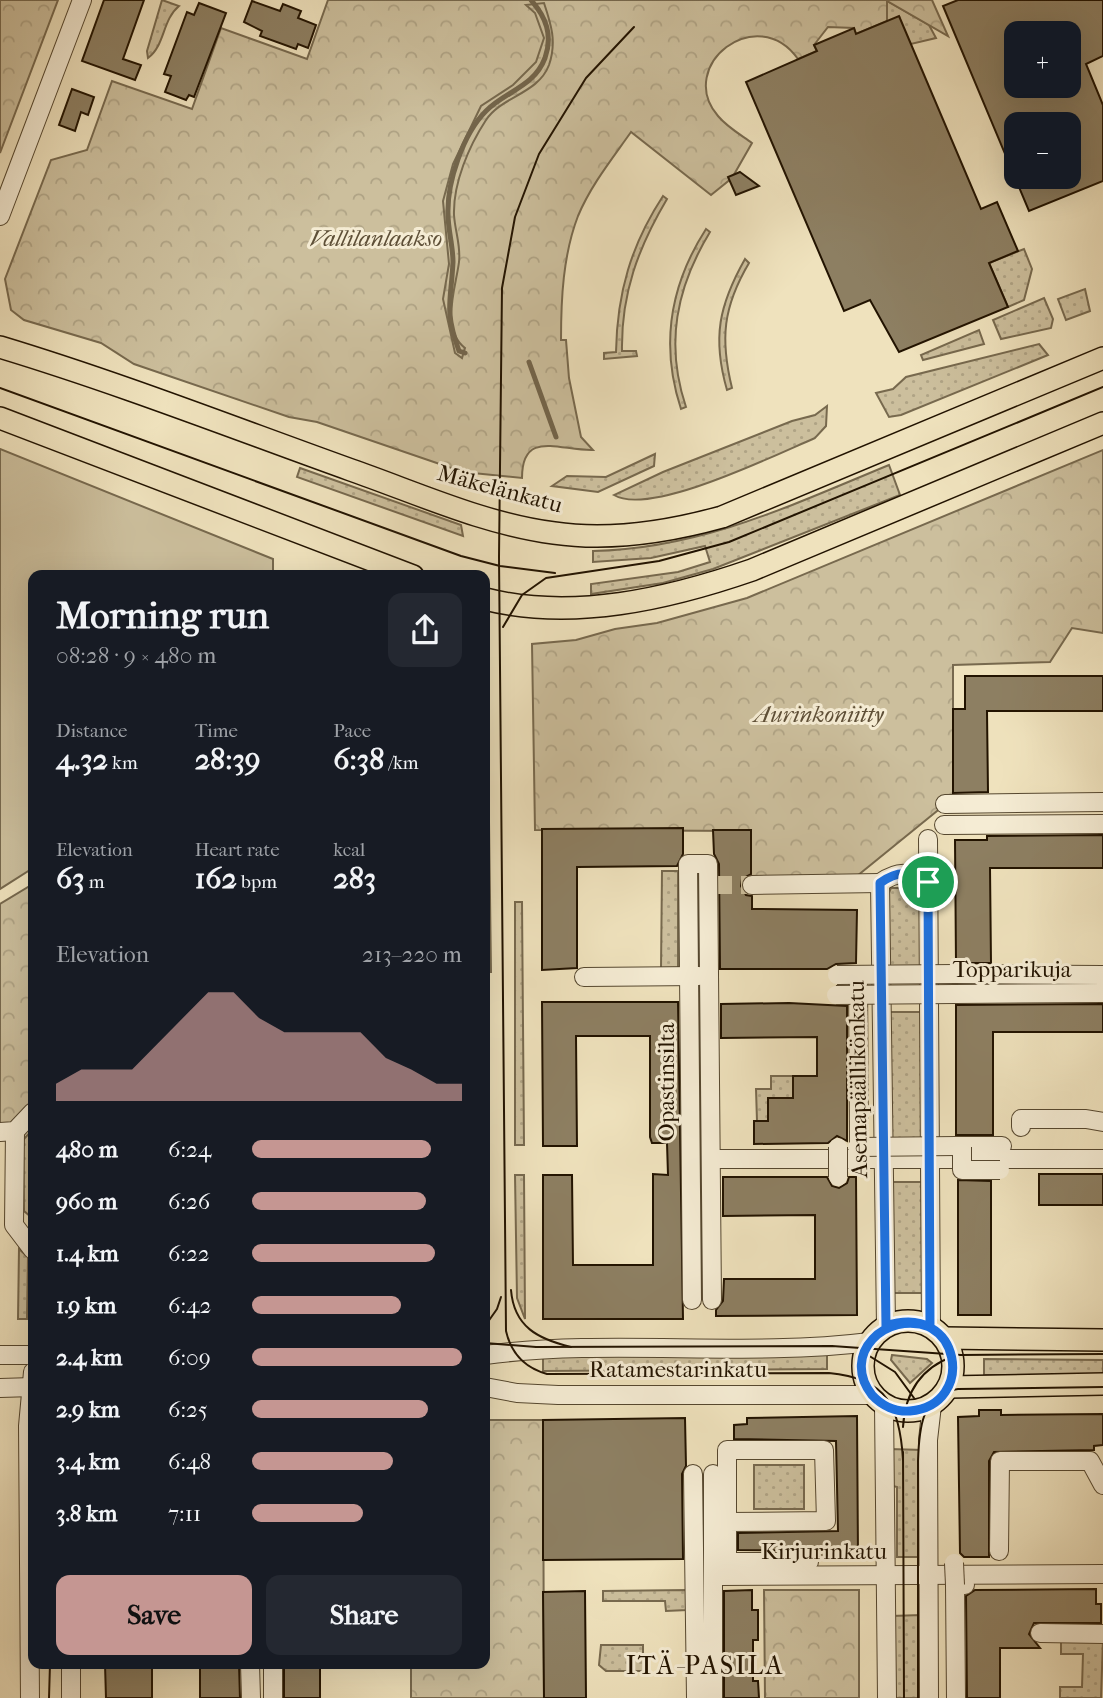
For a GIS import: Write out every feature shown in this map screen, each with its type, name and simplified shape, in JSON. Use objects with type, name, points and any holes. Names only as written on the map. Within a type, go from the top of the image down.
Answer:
[{"type":"main road","name":"Mäkelänkatu","points":[[0,347],[101,378],[470,513],[545,532],[600,536],[660,530],[722,517],[1103,358]]},
{"type":"main road","points":[[0,418],[397,570]]},
{"type":"main road","points":[[490,600],[514,605],[587,607],[706,586],[752,570],[1103,423]]},
{"type":"main road","points":[[937,1332],[953,1361],[949,1387],[932,1405],[904,1411],[878,1400],[864,1376],[863,1365],[870,1342],[886,1326],[900,1322],[918,1322],[937,1332],[1103,1340]]},
{"type":"main road","points":[[949,1387],[1103,1384]]},
{"type":"street","points":[[0,215],[82,0]]},
{"type":"street","points":[[946,804],[1055,800],[1103,802]]},
{"type":"street","points":[[1073,802],[1073,825]]},
{"type":"street","points":[[1015,803],[1015,825]]},
{"type":"street","points":[[944,825],[1103,824]]},
{"type":"street","points":[[928,839],[930,1159],[937,1332]]},
{"type":"street","name":"Opastinsilta","points":[[701,1271],[716,1204],[709,996],[711,885],[708,864],[688,864],[691,1192],[701,1271],[701,1297]]},
{"type":"street","points":[[751,885],[880,883],[902,872],[911,873],[928,882]]},
{"type":"street","name":"Asemapäällikönkatu","points":[[880,883],[886,1326]]},
{"type":"street","points":[[584,977],[709,971]]},
{"type":"street","points":[[904,974],[904,994]]},
{"type":"street","points":[[954,974],[954,994]]},
{"type":"street","name":"Topparikuja","points":[[836,975],[1103,975]]},
{"type":"street","points":[[858,975],[859,1147]]},
{"type":"street","name":"Topparikuja","points":[[836,995],[1103,993]]},
{"type":"street","points":[[690,997],[709,996]]},
{"type":"street","points":[[28,1116],[8,1131],[14,1225],[28,1243]]},
{"type":"street","points":[[1021,1127],[1021,1119],[1094,1121]]},
{"type":"street","points":[[713,1152],[956,1144],[998,1146],[1003,1170]]},
{"type":"street","points":[[956,1144],[962,1170],[1103,1170]]},
{"type":"street","points":[[838,1147],[838,1177]]},
{"type":"street","points":[[691,1149],[884,1158],[1103,1160]]},
{"type":"street","points":[[691,1192],[716,1204]]},
{"type":"street","name":"Ratamestarinkatu","points":[[490,1354],[536,1348],[785,1346],[870,1342]]},
{"type":"street","points":[[0,1355],[28,1355]]},
{"type":"street","points":[[0,1388],[28,1383]]},
{"type":"street","name":"Ratamestarinkatu","points":[[490,1388],[517,1393],[558,1395],[878,1400]]},
{"type":"street","points":[[878,1400],[887,1575],[887,1698]]},
{"type":"street","points":[[929,1698],[928,1440],[932,1405]]},
{"type":"street","points":[[696,1698],[727,1522],[727,1450],[824,1450],[826,1521],[727,1522]]},
{"type":"street","points":[[999,1551],[1000,1461],[1090,1461],[1103,1485]]},
{"type":"street","points":[[713,1698],[690,1563],[693,1477],[713,1477],[719,1566]]},
{"type":"street","name":"Kirjurinkatu","points":[[719,1566],[809,1562]]},
{"type":"street","points":[[690,1563],[719,1566]]},
{"type":"street","points":[[954,1563],[960,1585],[956,1698]]},
{"type":"street","name":"Kirjurinkatu","points":[[719,1566],[887,1575],[1103,1574]]},
{"type":"street","points":[[1040,1633],[1103,1634]]},
{"type":"street","points":[[30,1669],[30,1698]]},
{"type":"street","points":[[71,1669],[71,1698]]},
{"type":"street","points":[[250,1669],[251,1698]]},
{"type":"street","points":[[273,1669],[273,1698]]},
{"type":"green space","points":[[0,0],[58,0],[0,153]]},
{"type":"green space","points":[[162,0],[179,6],[169,18],[158,47],[148,58],[147,51]]},
{"type":"green space","name":"Vallilanlaakso","points":[[328,0],[932,0],[948,36],[887,1],[887,21],[856,34],[854,28],[828,27],[814,45],[817,51],[798,59],[781,43],[762,36],[743,38],[726,47],[714,61],[707,78],[707,97],[718,116],[752,143],[732,178],[711,195],[631,132],[602,172],[583,205],[569,246],[564,277],[561,340],[566,340],[569,378],[581,437],[593,450],[556,446],[536,448],[528,453],[522,478],[463,472],[317,422],[289,417],[134,364],[101,343],[24,320],[11,310],[5,279],[51,160],[87,150],[112,81],[192,109],[221,28],[307,59]]},
{"type":"green space","points":[[887,1],[929,25],[936,38],[911,44],[887,21]]},
{"type":"green space","points":[[544,3],[553,41],[549,65],[537,82],[501,105],[486,120],[468,153],[456,190],[454,215],[459,256],[451,319],[457,340],[465,348],[462,358],[455,353],[443,299],[449,264],[443,201],[453,164],[481,106],[513,85],[536,62],[544,38],[535,13],[526,5]]},
{"type":"green space","points":[[663,196],[667,199],[648,235],[628,291],[622,351],[636,351],[637,356],[604,359],[604,353],[616,352],[619,310],[628,270],[642,233]]},
{"type":"green space","points":[[706,229],[710,232],[689,274],[677,317],[676,361],[686,407],[681,409],[671,362],[672,316],[684,272]]},
{"type":"green space","points":[[1024,249],[1032,269],[1024,300],[1008,307],[989,263]]},
{"type":"green space","points":[[745,259],[749,263],[734,294],[726,324],[726,354],[732,388],[727,390],[720,354],[721,322],[729,292]]},
{"type":"green space","points":[[1085,289],[1090,311],[1066,320],[1058,299]]},
{"type":"green space","points":[[1044,298],[1053,319],[1051,328],[1001,339],[993,320]]},
{"type":"green space","points":[[979,330],[984,344],[923,360],[921,355]]},
{"type":"green space","points":[[1039,344],[1048,355],[901,415],[889,417],[876,393],[893,389],[906,377]]},
{"type":"green space","points":[[827,406],[826,426],[815,438],[744,469],[714,481],[655,498],[631,500],[614,495],[663,472],[792,421],[815,415]]},
{"type":"green space","points":[[0,449],[273,559],[273,570],[28,570],[28,871],[0,889]]},
{"type":"green space","name":"Aurinkoniitty","points":[[1103,450],[1103,633],[1072,628],[1050,662],[953,665],[953,798],[857,876],[751,877],[751,831],[535,830],[532,644],[576,640],[615,629],[657,623],[747,598]]},
{"type":"green space","points":[[655,454],[654,466],[598,492],[552,486],[567,476],[606,477]]},
{"type":"green space","points":[[889,465],[900,495],[713,569],[663,583],[591,594],[591,584],[678,572],[710,562],[705,546],[651,558],[593,562],[593,551],[671,542],[708,533],[781,509]]},
{"type":"green space","points":[[300,468],[461,525],[463,536],[297,477]]},
{"type":"green space","points":[[662,871],[678,871],[678,969],[661,969]]},
{"type":"green space","points":[[28,887],[28,1108],[12,1125],[0,1125],[0,904]]},
{"type":"green space","points":[[891,888],[913,888],[922,891],[922,967],[888,967],[887,898]]},
{"type":"green space","points":[[490,897],[491,972],[490,972]]},
{"type":"green space","points":[[515,902],[522,902],[524,1145],[515,1145]]},
{"type":"green space","points":[[888,1012],[924,1012],[925,1139],[889,1140]]},
{"type":"green space","points":[[771,1076],[793,1076],[793,1098],[768,1121],[757,1121],[756,1089],[771,1089]]},
{"type":"green space","points":[[28,1134],[28,1214],[24,1211],[23,1140]]},
{"type":"green space","points":[[515,1175],[524,1175],[525,1319],[517,1298]]},
{"type":"green space","points":[[892,1182],[923,1182],[924,1293],[894,1293]]},
{"type":"green space","points":[[19,1249],[28,1257],[27,1319],[18,1319]]},
{"type":"green space","points":[[827,1353],[827,1369],[543,1371],[543,1355]]},
{"type":"green space","points":[[892,1355],[927,1359],[932,1363],[910,1383],[891,1360]]},
{"type":"green space","points":[[984,1359],[1103,1360],[1103,1375],[984,1375]]},
{"type":"green space","points":[[490,1420],[543,1420],[544,1698],[411,1698],[411,1669],[490,1669]]},
{"type":"green space","points":[[889,1449],[923,1450],[922,1557],[897,1557],[897,1487],[893,1486]]},
{"type":"green space","points":[[754,1465],[804,1465],[804,1509],[754,1509]]},
{"type":"green space","points":[[687,1590],[687,1610],[666,1611],[665,1601],[603,1601],[603,1591]]},
{"type":"green space","points":[[764,1590],[859,1590],[859,1698],[765,1698]]},
{"type":"green space","points":[[921,1615],[921,1698],[891,1698],[891,1616]]},
{"type":"green space","points":[[1061,1638],[1103,1639],[1101,1698],[1060,1698],[1060,1687],[1082,1687],[1083,1654],[1061,1654]]},
{"type":"green space","points":[[601,1645],[643,1645],[643,1671],[606,1671],[599,1665]]},
{"type":"building","points":[[104,0],[144,0],[123,59],[141,65],[135,80],[82,61]]},
{"type":"building","points":[[958,0],[1103,0],[1103,56],[1086,64],[1103,105],[1103,181],[1029,211],[1020,189],[1081,189],[1081,112],[1004,112],[1004,151],[943,6]]},
{"type":"building","points":[[252,1],[280,11],[283,4],[301,11],[298,18],[316,25],[308,48],[298,44],[296,49],[260,36],[262,31],[244,22]]},
{"type":"building","points":[[199,3],[226,13],[194,97],[189,95],[186,100],[165,92],[171,76],[164,74],[187,12],[194,15]]},
{"type":"building","points":[[899,16],[981,209],[997,202],[1018,251],[989,263],[1008,307],[899,352],[870,300],[844,311],[746,82],[817,51],[814,45],[854,28],[856,34]]},
{"type":"building","points":[[72,89],[94,97],[88,115],[81,112],[75,131],[59,125]]},
{"type":"building","points":[[740,172],[759,186],[736,195],[728,177]]},
{"type":"building","points":[[965,676],[1103,676],[1103,711],[987,711],[988,792],[953,793],[953,709],[965,709]]},
{"type":"building","points":[[683,828],[683,854],[677,866],[577,867],[577,968],[542,970],[542,829]]},
{"type":"building","points":[[713,830],[751,830],[751,874],[742,879],[741,886],[746,895],[752,896],[752,909],[857,910],[856,963],[836,964],[827,969],[720,969],[719,864],[714,854]]},
{"type":"building","points":[[1103,835],[1103,868],[990,868],[991,963],[956,963],[955,840],[987,840],[987,836]]},
{"type":"building","points":[[542,1002],[678,1002],[683,1319],[543,1319],[543,1175],[572,1175],[573,1265],[653,1265],[653,1174],[668,1175],[667,1143],[652,1143],[650,1137],[650,1036],[576,1036],[577,1146],[543,1146]]},
{"type":"building","points":[[721,1004],[847,1006],[847,1141],[837,1136],[828,1143],[754,1144],[754,1121],[768,1121],[768,1098],[793,1098],[793,1076],[817,1076],[817,1037],[721,1038]]},
{"type":"building","points":[[1103,1004],[1103,1032],[993,1032],[993,1135],[956,1135],[956,1005]]},
{"type":"building","points":[[1039,1174],[1103,1174],[1103,1205],[1039,1205]]},
{"type":"building","points":[[723,1177],[827,1177],[832,1186],[839,1188],[847,1183],[849,1177],[856,1177],[857,1315],[716,1316],[716,1310],[723,1301],[724,1279],[815,1279],[815,1215],[723,1216]]},
{"type":"building","points":[[958,1180],[991,1181],[991,1315],[958,1315]]},
{"type":"building","points":[[979,1410],[1001,1410],[1001,1415],[1103,1414],[1103,1445],[1094,1446],[1094,1450],[994,1452],[989,1461],[989,1557],[964,1557],[960,1553],[958,1417],[979,1416]]},
{"type":"building","points":[[857,1416],[858,1557],[819,1558],[809,1551],[738,1550],[738,1533],[838,1531],[836,1441],[734,1439],[734,1425],[747,1424],[747,1418]]},
{"type":"building","points":[[685,1418],[686,1466],[682,1474],[683,1559],[543,1560],[543,1420]]},
{"type":"building","points":[[1096,1589],[1096,1604],[1101,1604],[1101,1623],[1034,1623],[1029,1634],[1040,1648],[1000,1648],[1000,1698],[967,1698],[966,1596],[975,1590]]},
{"type":"building","points":[[752,1590],[752,1610],[758,1610],[758,1640],[753,1640],[753,1681],[758,1681],[759,1698],[724,1698],[724,1591]]},
{"type":"building","points":[[585,1591],[586,1698],[544,1698],[543,1592]]},
{"type":"building","points":[[105,1669],[152,1669],[152,1698],[106,1698]]},
{"type":"building","points":[[200,1669],[239,1669],[240,1698],[200,1698]]},
{"type":"building","points":[[284,1669],[320,1669],[320,1698],[284,1698]]},
{"type":"waterway","points":[[465,353],[459,351],[450,315],[453,262],[448,220],[450,188],[458,159],[478,121],[494,104],[534,76],[545,58],[547,27],[531,0]]},
{"type":"waterway","points":[[529,362],[556,437]]},
{"type":"tunnel","points":[[714,885],[752,885]]},
{"type":"tram line","points":[[634,27],[586,78],[539,154],[515,217],[502,288],[499,557],[506,1331],[515,1353],[532,1368],[547,1374],[829,1373],[865,1381],[877,1389],[894,1410],[903,1460]]},
{"type":"tram line","points":[[503,627],[522,595],[546,578],[659,561],[729,542],[1103,387]]},
{"type":"tram line","points":[[0,388],[461,556],[500,566],[555,573]]},
{"type":"tram line","points":[[511,1290],[517,1313],[530,1329],[548,1340],[571,1347]]},
{"type":"tram line","points":[[490,1319],[501,1297]]},
{"type":"tram line","points":[[490,1343],[536,1347],[832,1346],[961,1355],[1103,1354]]},
{"type":"tram line","points":[[863,1352],[895,1372],[914,1398]]},
{"type":"tram line","points":[[903,1427],[907,1403],[916,1383],[932,1367],[954,1356]]},
{"type":"tram line","points":[[918,1698],[918,1461],[921,1426],[929,1406],[946,1392],[958,1389],[1103,1387]]},
{"type":"tram line","points":[[903,1452],[904,1698]]},
{"type":"tram line","points":[[49,1698],[50,1669]]},
{"type":"district","name":"ITÄ-PASILA","points":[[705,1665]]},
{"type":"route","points":[[928,882],[911,873],[902,872],[893,874],[880,883],[886,1326],[900,1322],[918,1322],[930,1327],[935,1329],[949,1345],[953,1361],[953,1375],[946,1392],[924,1409],[904,1411],[884,1405],[873,1395],[867,1386],[863,1365],[870,1342],[886,1326],[900,1322],[918,1322],[930,1327],[928,882]]}]
